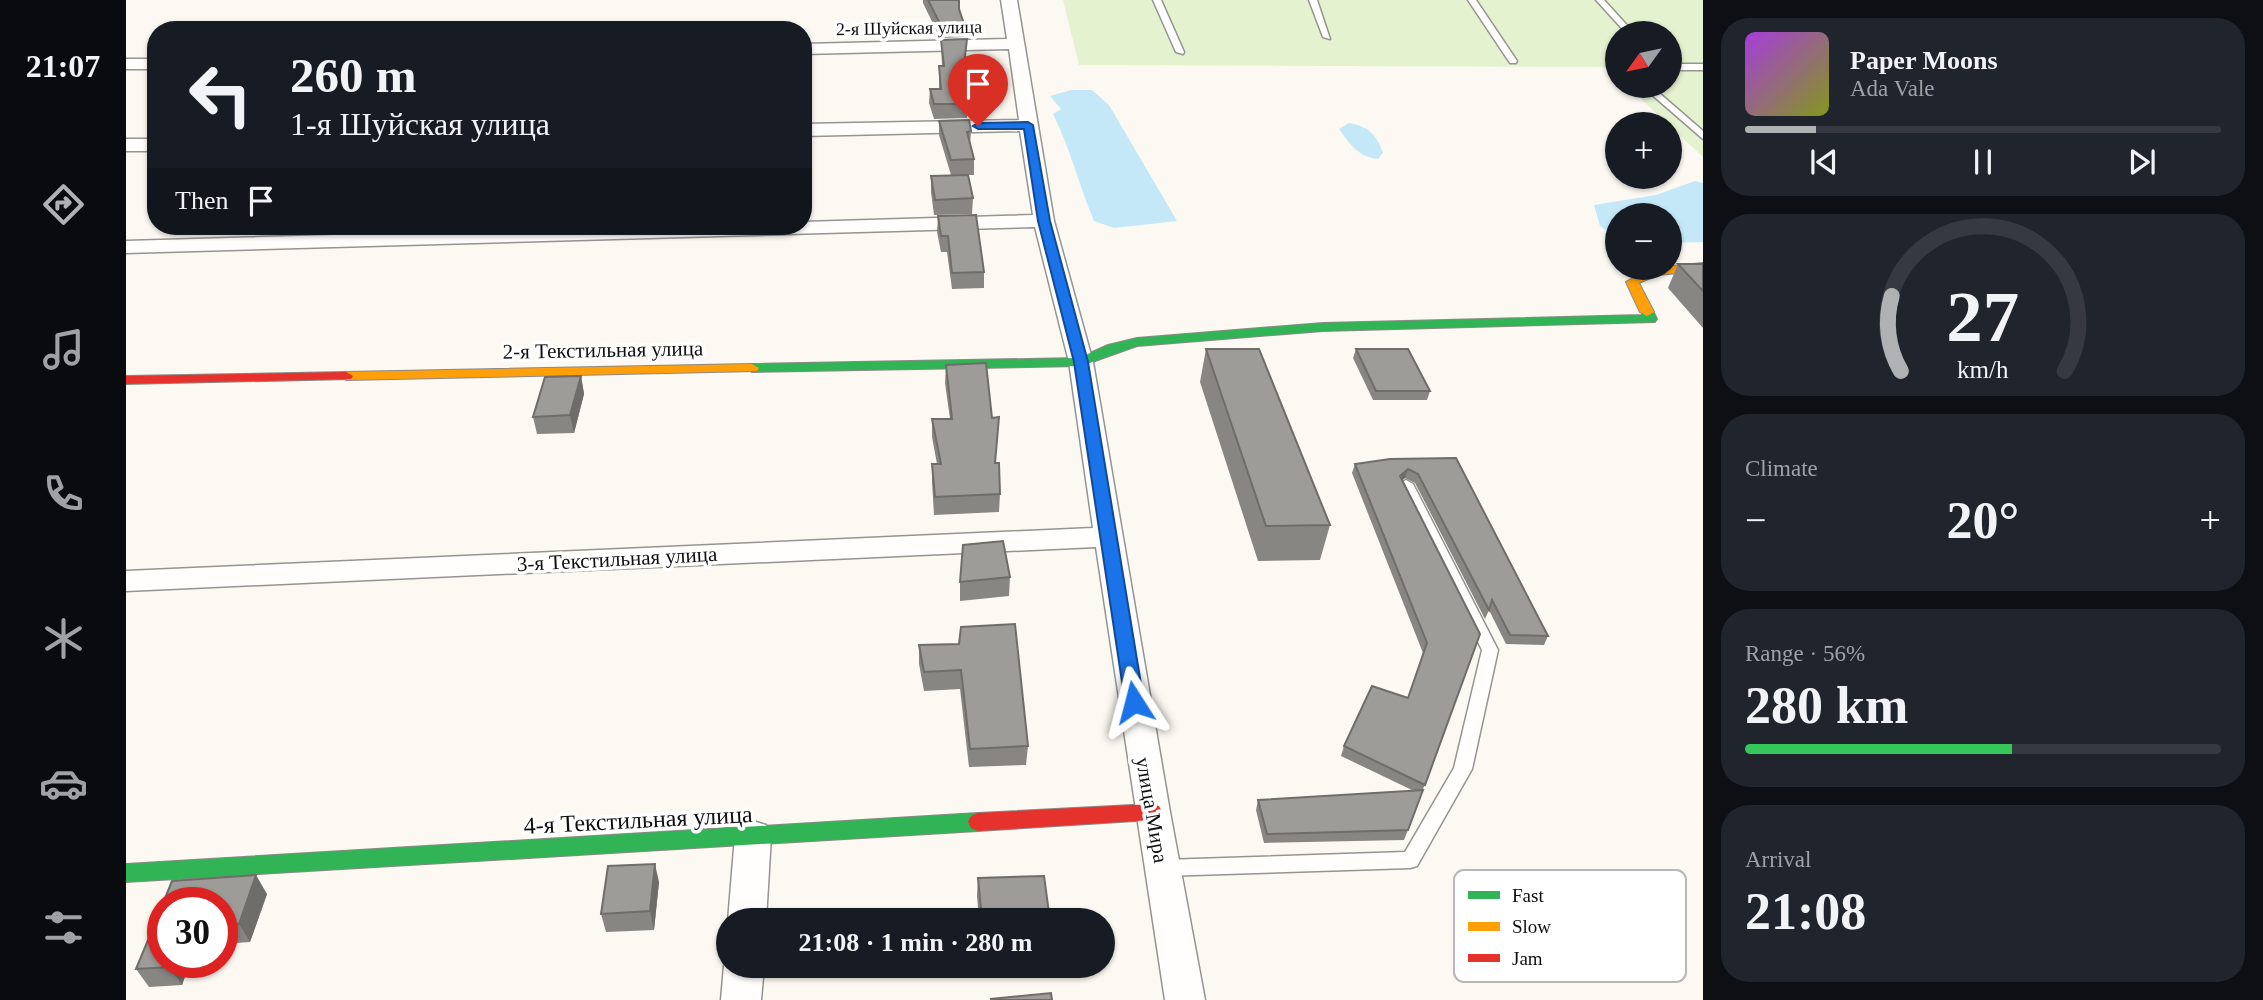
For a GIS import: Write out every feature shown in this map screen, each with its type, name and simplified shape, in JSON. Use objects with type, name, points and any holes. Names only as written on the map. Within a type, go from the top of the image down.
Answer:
[{"type":"street","name":"улица Мира","points":[[1009,0],[1044,221],[1081,362],[1152,812],[1185,1000]]},
{"type":"street","name":"2-я Шуйская улица","points":[[812,49],[1015,44]]},
{"type":"street","points":[[126,64],[147,64]]},
{"type":"street","points":[[812,130],[1028,125]]},
{"type":"street","points":[[126,145],[147,145]]},
{"type":"street","points":[[812,228],[1044,221]]},
{"type":"street","points":[[126,247],[550,235]]},
{"type":"street","points":[[1081,362],[1113,348],[1137,342],[1323,327],[1650,319],[1632,282],[1654,271],[1703,267]]},
{"type":"street","name":"2-я Текстильная улица","points":[[126,380],[1081,362]]},
{"type":"street","name":"3-я Текстильная улица","points":[[126,581],[1108,537]]},
{"type":"street","name":"4-я Текстильная улица","points":[[126,873],[1152,812]]},
{"type":"street","points":[[748,908],[753,836]]},
{"type":"street","points":[[741,1000],[743,978]]},
{"type":"lane","points":[[1157,0],[1180,52]]},
{"type":"lane","points":[[1314,0],[1326,37]]},
{"type":"lane","points":[[1472,0],[1513,61]]},
{"type":"lane","points":[[1600,0],[1619,21]]},
{"type":"lane","points":[[1682,67],[1703,67]]},
{"type":"lane","points":[[1660,98],[1703,136]]},
{"type":"lane","points":[[1162,868],[1409,860],[1463,769],[1490,650],[1406,484]]},
{"type":"green space","points":[[1063,0],[1703,0],[1703,157],[1682,137],[1682,112],[1655,112],[1640,98],[1682,98],[1682,21],[1605,21],[1605,67],[1079,65]]},
{"type":"water","points":[[1071,90],[1092,90],[1109,105],[1177,221],[1114,228],[1094,221],[1053,114],[1061,109],[1050,96]]},
{"type":"water","points":[[1349,123],[1367,129],[1375,136],[1383,153],[1378,159],[1360,153],[1347,140],[1339,129]]},
{"type":"water","points":[[1695,181],[1703,183],[1703,242],[1682,243],[1682,203],[1606,203],[1656,195],[1682,189],[1682,186]]},
{"type":"water","points":[[1605,203],[1605,230],[1600,226],[1594,205]]},
{"type":"building","points":[[928,0],[959,0],[964,24],[940,24]]},
{"type":"building","points":[[967,39],[964,65],[967,104],[934,104],[930,89],[941,89],[939,66],[944,66],[941,40]]},
{"type":"building","points":[[969,120],[971,131],[967,132],[974,159],[951,160],[939,121]]},
{"type":"building","points":[[968,175],[973,198],[935,200],[931,176]]},
{"type":"building","points":[[976,215],[984,272],[952,273],[948,236],[941,236],[938,216]]},
{"type":"building","points":[[1682,264],[1703,264],[1703,291],[1682,268]]},
{"type":"building","points":[[1206,349],[1259,349],[1330,525],[1266,526]]},
{"type":"building","points":[[1356,349],[1408,349],[1430,391],[1376,391]]},
{"type":"building","points":[[986,363],[992,418],[999,417],[995,463],[999,463],[1000,494],[935,497],[932,464],[941,464],[932,419],[952,419],[946,365]]},
{"type":"building","points":[[581,376],[570,415],[533,417],[545,377]]},
{"type":"building","points":[[1456,458],[1548,636],[1510,635],[1492,600],[1489,610],[1418,474],[1408,469],[1400,476],[1480,634],[1425,785],[1344,746],[1372,686],[1408,698],[1427,643],[1355,464],[1390,459]]},
{"type":"building","points":[[1003,541],[1010,577],[960,582],[963,545]]},
{"type":"building","points":[[1015,624],[1028,746],[970,749],[961,670],[924,672],[919,645],[959,644],[961,627]]},
{"type":"building","points":[[1423,790],[1408,830],[1267,834],[1258,800]]},
{"type":"building","points":[[655,864],[650,911],[601,914],[608,866]]},
{"type":"building","points":[[256,875],[239,924],[238,887],[170,887],[172,881]]},
{"type":"building","points":[[1044,876],[1048,908],[981,908],[978,878]]},
{"type":"building","points":[[147,943],[147,968],[136,969]]},
{"type":"building","points":[[1051,993],[1052,1000],[991,1000],[991,999]]},
{"type":"traffic: fast","points":[[752,368],[1081,362],[1113,348],[1137,342],[1323,327],[1650,319],[1647,312]]},
{"type":"traffic: fast","points":[[126,873],[978,822]]},
{"type":"traffic: slow","points":[[1647,312],[1632,282],[1654,271],[1703,267]]},
{"type":"traffic: slow","points":[[346,376],[752,368]]},
{"type":"traffic: jam","points":[[126,380],[346,376]]},
{"type":"traffic: jam","points":[[978,822],[1152,812]]},
{"type":"route","points":[[978,126],[1028,125],[1044,221],[1081,362],[1134,702]]}]
